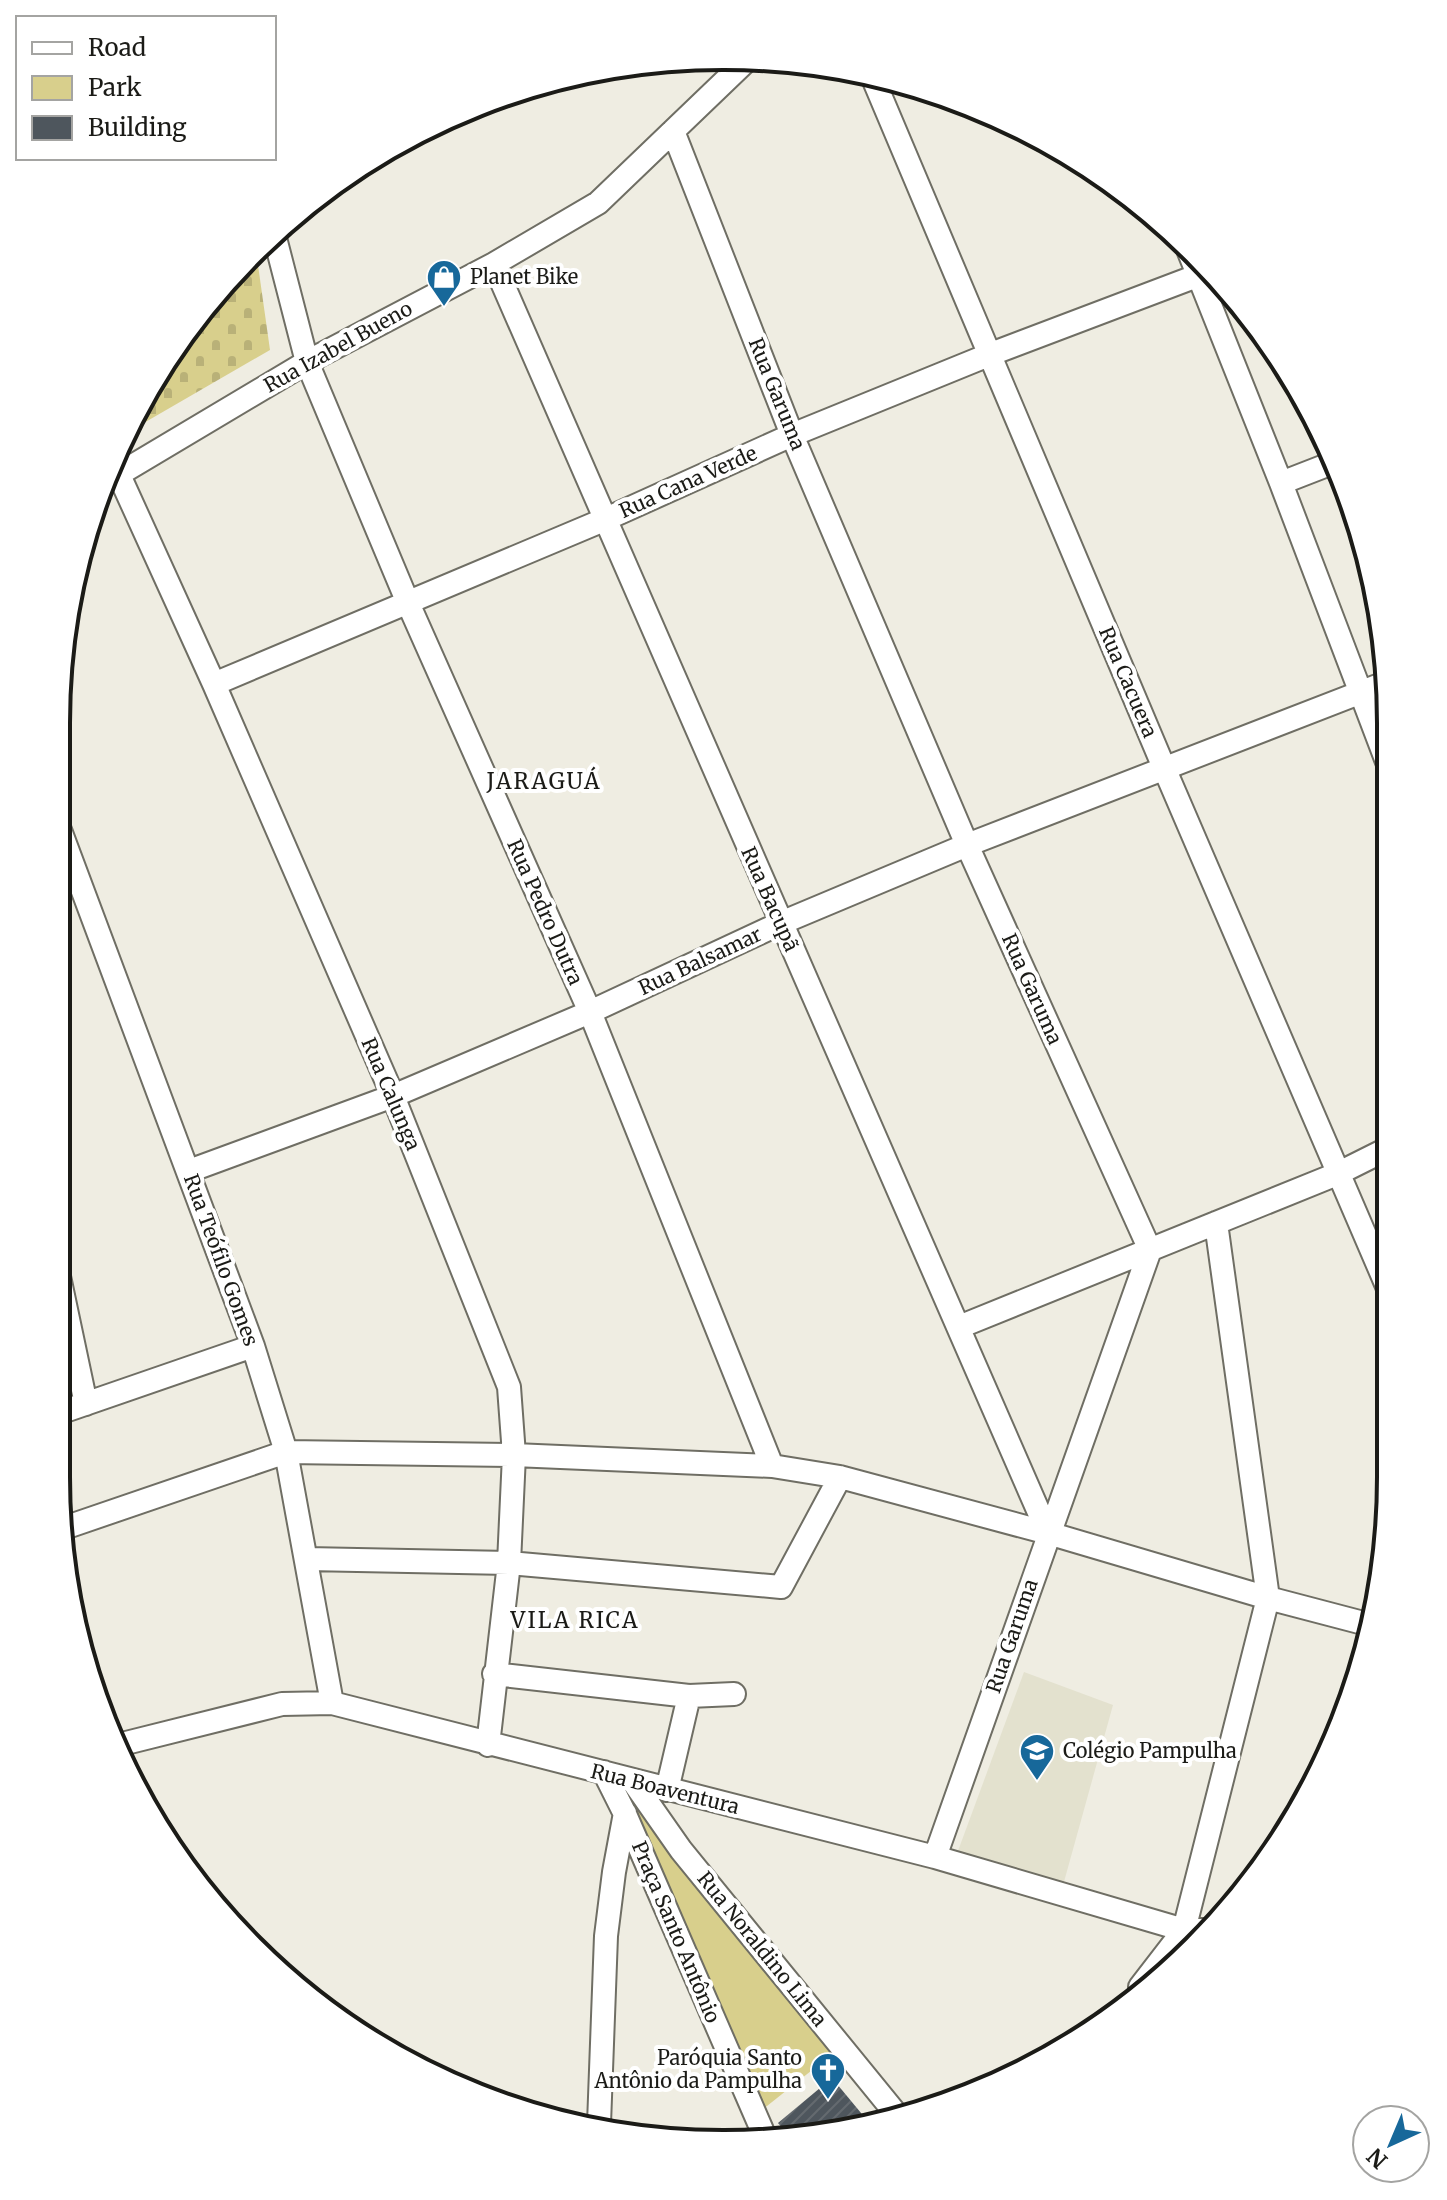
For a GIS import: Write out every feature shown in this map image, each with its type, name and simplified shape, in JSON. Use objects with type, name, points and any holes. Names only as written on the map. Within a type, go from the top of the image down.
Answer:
[{"type":"street","name":"Rua Izabel Bueno","points":[[120,474],[307,362],[494,264],[598,203],[736,70]]},
{"type":"street","name":"Rua Cacuera","points":[[877,89],[1377,1264]]},
{"type":"street","name":"Rua Garuma","points":[[673,131],[792,435],[967,845],[1150,1250],[935,1857]]},
{"type":"street","name":"Rua Pedro Dutra","points":[[277,246],[307,362],[408,603],[590,1012],[772,1466]]},
{"type":"street","name":"Rua Bacupã","points":[[494,264],[1048,1533]]},
{"type":"street","name":"Rua Cana Verde","points":[[214,684],[606,519],[792,435],[991,354],[1199,275]]},
{"type":"street","points":[[1209,286],[1377,736]]},
{"type":"street","points":[[1281,483],[1324,466]]},
{"type":"street","name":"Rua Calunga","points":[[117,482],[214,684],[393,1096],[509,1387],[514,1455],[509,1563],[488,1745]]},
{"type":"street","name":"Rua Balsamar","points":[[189,1171],[393,1096],[590,1012],[781,923],[967,845],[1376,687]]},
{"type":"street","name":"Rua Teófilo Gomes","points":[[70,856],[253,1346],[286,1452],[332,1703]]},
{"type":"street","points":[[959,1327],[1337,1174],[1377,1154]]},
{"type":"street","points":[[1156,1966],[1184,1930],[1268,1598],[1216,1223]]},
{"type":"street","points":[[70,1328],[86,1404]]},
{"type":"street","points":[[70,1409],[253,1346]]},
{"type":"street","points":[[72,1525],[286,1452],[514,1455],[772,1466],[840,1477],[1360,1622]]},
{"type":"street","points":[[307,1559],[509,1563],[781,1587],[840,1477]]},
{"type":"street","points":[[494,1674],[689,1696],[734,1694]]},
{"type":"street","points":[[667,1790],[689,1696]]},
{"type":"street","name":"Rua Boaventura","points":[[127,1743],[282,1704],[332,1703],[935,1857],[1184,1930],[1194,1930]]},
{"type":"street","name":"Praça Santo Antônio","points":[[604,1772],[762,2129]]},
{"type":"street","points":[[599,2118],[606,1936],[614,1872],[632,1780]]},
{"type":"street","name":"Rua Noraldino Lima","points":[[632,1780],[681,1850],[892,2108]]},
{"type":"shaded area","name":"Colégio Pampulha","points":[[1024,1672],[1113,1705],[1062,1889],[955,1859]]},
{"type":"green space","points":[[258,264],[270,350],[143,423],[180,360]]},
{"type":"green space","points":[[629,1796],[836,2051],[762,2110]]},
{"type":"building","name":"Paróquia Santo Antônio da Pampulha","points":[[832,2078],[862,2115],[781,2127],[778,2123]]},
{"type":"place","name":"Planet Bike","points":[[444,308]]},
{"type":"place","name":"Colégio Pampulha","points":[[1037,1782]]},
{"type":"place","name":"Paróquia Santo Antônio da Pampulha","points":[[828,2101]]},
{"type":"district","name":"JARAGUÁ","points":[[544,781]]},
{"type":"district","name":"VILA RICA","points":[[575,1620]]}]
